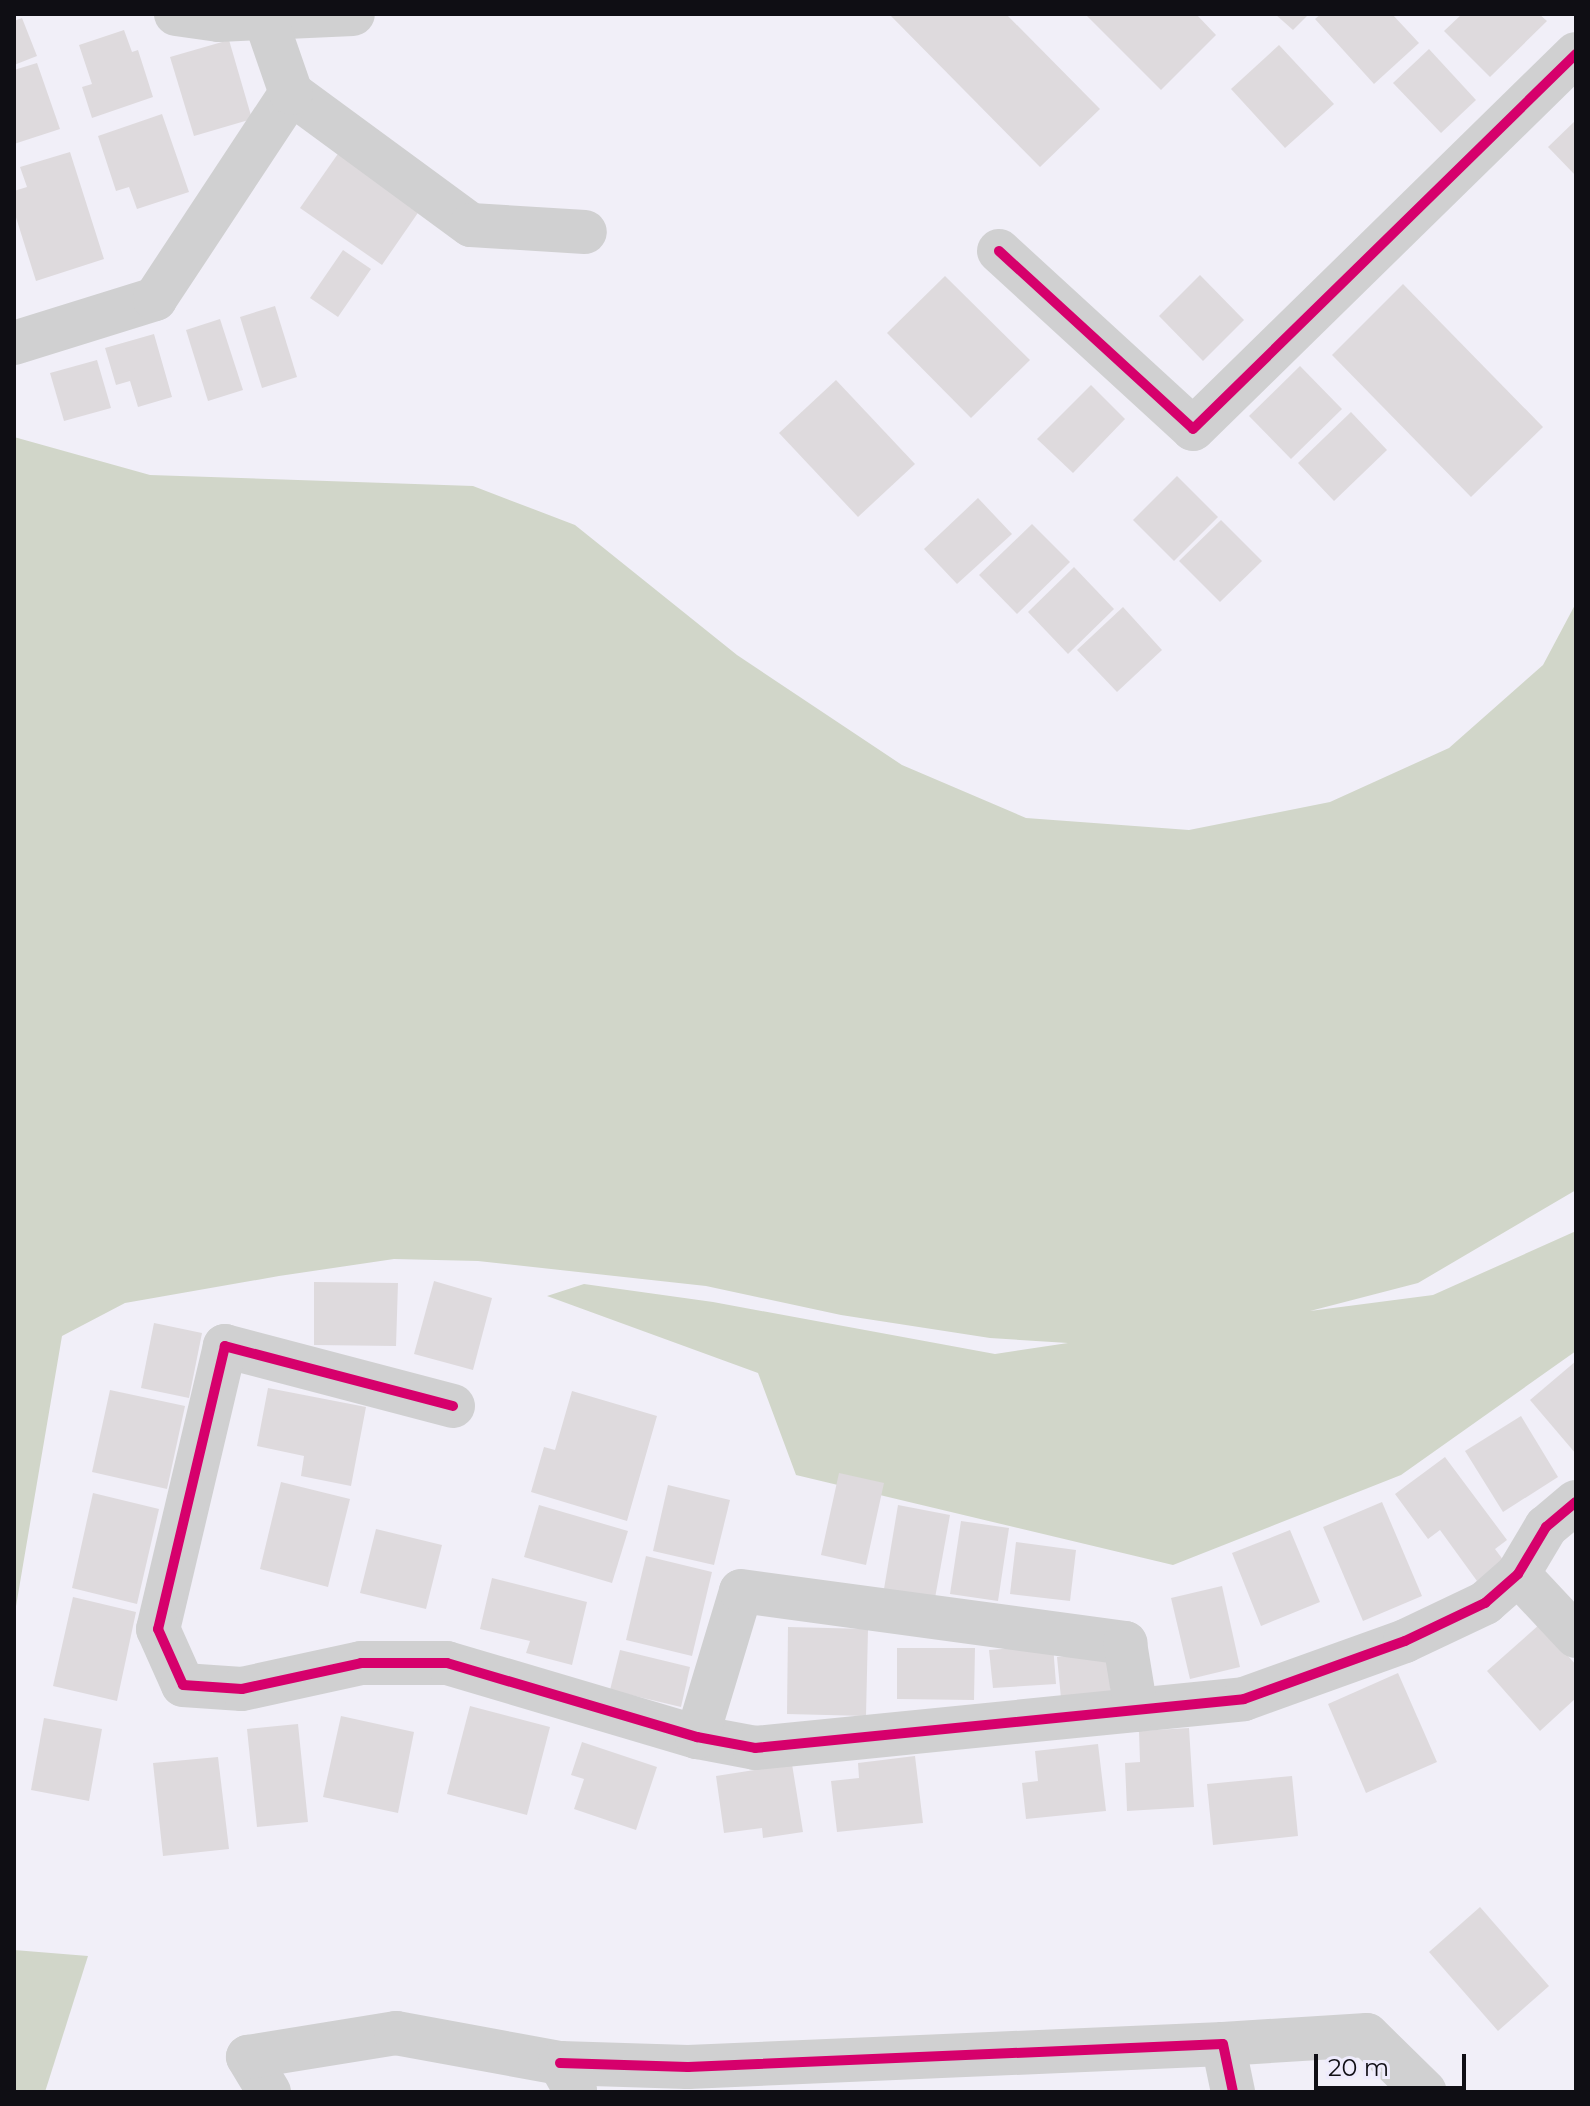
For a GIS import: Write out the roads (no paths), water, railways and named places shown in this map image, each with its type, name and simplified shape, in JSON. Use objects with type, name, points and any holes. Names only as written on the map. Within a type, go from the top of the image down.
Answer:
[{"type":"street","points":[[176,14],[265,18],[353,14]]},
{"type":"street","points":[[265,18],[291,93],[471,225],[585,232]]},
{"type":"street","points":[[999,251],[1193,429],[1576,54]]},
{"type":"street","points":[[14,343],[155,299],[291,93]]},
{"type":"street","points":[[453,1406],[225,1346],[158,1629],[183,1685],[242,1689],[361,1663],[447,1663],[697,1737],[755,1748],[1244,1699],[1405,1641],[1485,1603],[1518,1574],[1546,1527],[1576,1502]]},
{"type":"street","points":[[1518,1574],[1576,1636]]},
{"type":"street","points":[[697,1737],[741,1591],[1125,1643],[1136,1710]]},
{"type":"street","points":[[269,2092],[248,2057],[396,2033],[568,2077],[688,2067],[1367,2035],[1425,2092]]},
{"type":"street","points":[[1223,2044],[1233,2092]]}]
